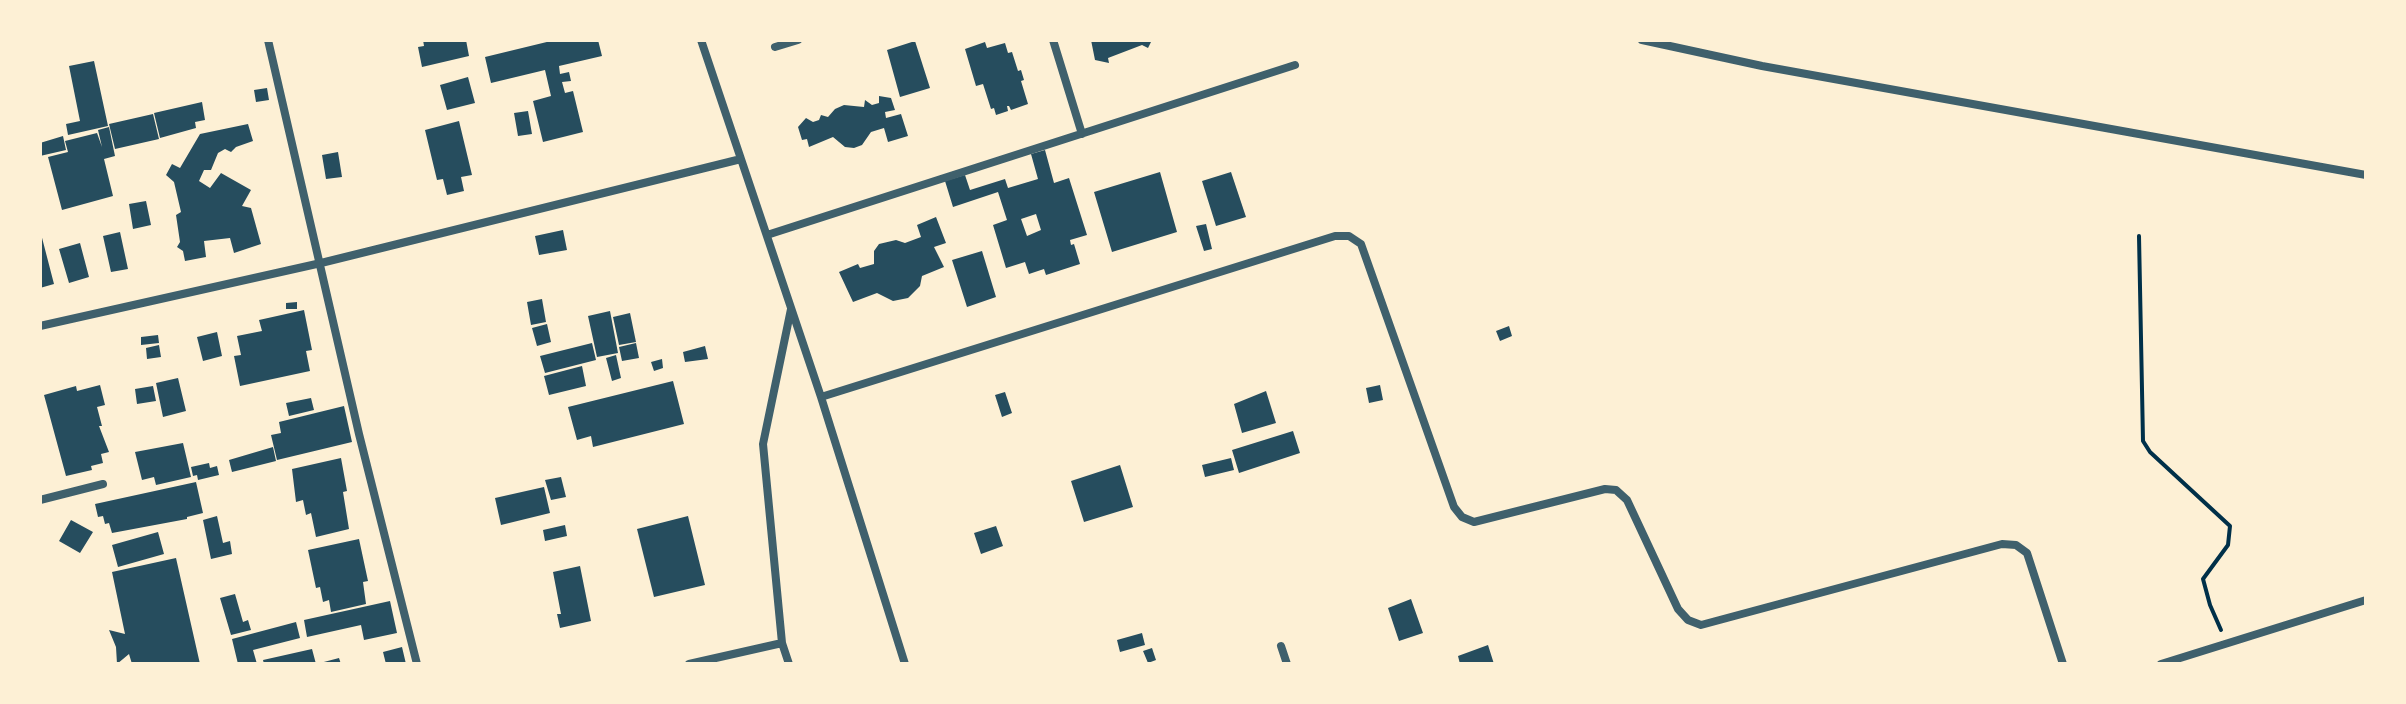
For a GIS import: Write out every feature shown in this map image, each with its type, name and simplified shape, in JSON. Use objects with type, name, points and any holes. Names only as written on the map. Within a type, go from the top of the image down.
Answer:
[{"type":"street","points":[[268,40],[359,434],[417,664]]},
{"type":"street","points":[[701,40],[821,397],[905,664]]},
{"type":"street","points":[[775,47],[798,40]]},
{"type":"street","points":[[1053,40],[1082,134]]},
{"type":"street","points":[[1642,40],[1762,66],[2366,175]]},
{"type":"street","points":[[767,235],[1295,65]]},
{"type":"street","points":[[40,326],[321,263],[741,159]]},
{"type":"street","points":[[821,397],[1335,236],[1349,236],[1361,244],[1454,507],[1462,517],[1474,522],[1605,489],[1616,490],[1627,500],[1678,609],[1688,620],[1701,625],[2002,544],[2016,545],[2027,553],[2063,664]]},
{"type":"street","points":[[789,664],[782,643],[763,444],[791,308]]},
{"type":"street","points":[[40,500],[103,484]]},
{"type":"street","points":[[2161,664],[2366,600]]},
{"type":"street","points":[[689,664],[782,643]]},
{"type":"street","points":[[1281,646],[1287,664]]},
{"type":"path","points":[[2139,236],[2143,441],[2150,452],[2230,526],[2228,545],[2203,579],[2210,605],[2227,643]]},
{"type":"building","points":[[423,40],[466,40],[469,56],[422,67],[418,47],[424,46]]},
{"type":"building","points":[[555,40],[598,40],[602,56],[559,66],[560,74],[569,72],[571,81],[562,82],[565,93],[573,91],[583,132],[543,142],[533,101],[551,96],[545,70],[491,83],[485,57]]},
{"type":"building","points":[[1091,40],[1152,40],[1148,48],[1142,45],[1108,58],[1109,63],[1095,60]]},
{"type":"building","points":[[915,41],[930,88],[900,97],[887,50]]},
{"type":"building","points":[[985,42],[987,48],[1005,43],[1008,53],[1012,52],[1018,71],[1021,70],[1028,104],[1011,110],[1007,106],[1008,111],[996,115],[994,108],[991,109],[983,84],[976,86],[965,49]]},
{"type":"building","points":[[94,61],[108,126],[68,135],[66,124],[80,121],[69,66]]},
{"type":"building","points":[[468,77],[475,103],[447,110],[440,85]]},
{"type":"building","points":[[267,88],[269,100],[256,102],[254,90]]},
{"type":"building","points":[[879,96],[891,98],[895,110],[885,112],[886,118],[901,114],[908,136],[888,142],[884,128],[871,132],[862,145],[854,148],[845,147],[833,137],[809,147],[807,139],[802,140],[798,127],[806,118],[813,122],[819,120],[821,115],[828,117],[844,105],[864,107],[865,100],[872,105],[879,103]]},
{"type":"building","points":[[202,102],[205,120],[195,122],[196,128],[160,138],[154,113]]},
{"type":"building","points":[[528,111],[532,134],[518,136],[514,113]]},
{"type":"building","points":[[153,114],[159,139],[115,149],[109,124]]},
{"type":"building","points":[[459,121],[472,175],[461,177],[464,191],[447,195],[443,179],[437,180],[425,130]]},
{"type":"building","points":[[248,124],[253,141],[231,152],[225,149],[218,153],[211,170],[204,170],[199,181],[210,188],[221,173],[251,190],[242,206],[251,208],[261,244],[234,253],[230,238],[204,241],[206,257],[185,261],[183,251],[177,247],[180,242],[176,215],[181,212],[174,182],[166,175],[172,164],[180,168],[200,134]]},
{"type":"building","points":[[109,127],[115,156],[104,159],[113,196],[62,210],[48,157],[68,152],[65,141],[97,133],[102,147],[98,130]]},
{"type":"building","points":[[63,136],[66,150],[40,156],[40,143]]},
{"type":"building","points":[[1045,150],[1054,183],[1069,178],[1087,235],[1070,240],[1080,264],[1046,275],[1044,269],[1029,274],[1025,262],[1006,268],[993,225],[1007,220],[998,192],[953,207],[945,181],[965,175],[970,190],[1005,179],[1008,188],[1038,179],[1031,154]],"holes":[[[1036,214],[1041,230],[1027,236],[1021,219]]]},
{"type":"building","points":[[338,152],[342,177],[326,179],[322,155]]},
{"type":"building","points":[[1160,172],[1177,232],[1112,252],[1094,192]]},
{"type":"building","points":[[1231,172],[1246,217],[1216,226],[1202,181]]},
{"type":"building","points":[[146,201],[151,225],[133,229],[129,204]]},
{"type":"building","points":[[936,217],[946,243],[934,247],[944,267],[922,276],[920,286],[908,298],[893,301],[877,293],[853,302],[839,272],[858,264],[860,268],[874,264],[874,251],[879,244],[896,240],[905,243],[921,237],[917,225]]},
{"type":"building","points":[[1206,224],[1212,249],[1204,251],[1196,226]]},
{"type":"building","points":[[40,230],[54,284],[40,288]]},
{"type":"building","points":[[563,230],[567,250],[539,255],[535,236]]},
{"type":"building","points":[[120,232],[128,269],[111,272],[103,236]]},
{"type":"building","points":[[80,243],[89,277],[69,283],[59,249]]},
{"type":"building","points":[[982,251],[996,297],[967,307],[952,260]]},
{"type":"building","points":[[542,299],[546,322],[531,325],[527,302]]},
{"type":"building","points":[[297,302],[297,309],[286,309],[286,303]]},
{"type":"building","points":[[304,310],[312,350],[306,351],[310,371],[240,386],[234,356],[241,355],[237,336],[262,331],[259,320]]},
{"type":"building","points":[[610,311],[618,353],[597,357],[588,316]]},
{"type":"building","points":[[630,313],[636,342],[619,345],[613,317]]},
{"type":"building","points":[[547,324],[551,342],[537,346],[532,328]]},
{"type":"building","points":[[1509,326],[1512,336],[1500,341],[1496,331]]},
{"type":"building","points":[[217,332],[222,356],[203,361],[197,337]]},
{"type":"building","points":[[158,335],[159,343],[141,345],[141,337]]},
{"type":"building","points":[[592,343],[596,360],[545,373],[540,356]]},
{"type":"building","points":[[636,343],[639,358],[622,361],[619,347]]},
{"type":"building","points":[[159,345],[161,357],[147,359],[146,348]]},
{"type":"building","points":[[705,346],[708,359],[685,362],[683,352]]},
{"type":"building","points":[[616,355],[621,378],[612,381],[606,358]]},
{"type":"building","points":[[662,359],[663,368],[654,371],[651,362]]},
{"type":"building","points":[[582,366],[586,386],[549,395],[544,376]]},
{"type":"building","points":[[178,378],[186,411],[163,417],[156,383]]},
{"type":"building","points":[[673,381],[684,424],[593,447],[591,436],[577,440],[568,407]]},
{"type":"building","points":[[100,385],[105,405],[97,407],[102,426],[99,426],[109,452],[101,454],[103,463],[91,466],[92,470],[66,476],[44,395],[76,386],[77,391]]},
{"type":"building","points":[[1380,385],[1383,400],[1369,403],[1366,388]]},
{"type":"building","points":[[153,386],[156,401],[137,404],[135,389]]},
{"type":"building","points":[[1266,391],[1276,423],[1242,433],[1234,404]]},
{"type":"building","points":[[1005,392],[1012,413],[1002,417],[995,395]]},
{"type":"building","points":[[311,398],[314,410],[289,416],[286,403]]},
{"type":"building","points":[[344,406],[352,442],[277,460],[271,435],[281,433],[279,422]]},
{"type":"building","points":[[1293,431],[1300,453],[1239,473],[1232,450]]},
{"type":"building","points":[[183,443],[191,477],[156,485],[154,477],[142,480],[135,452]]},
{"type":"building","points":[[273,447],[276,461],[232,472],[229,460]]},
{"type":"building","points":[[341,458],[349,529],[316,537],[311,513],[306,515],[303,500],[296,502],[292,469]]},
{"type":"building","points":[[1231,458],[1234,470],[1205,477],[1202,465]]},
{"type":"building","points":[[209,463],[210,468],[217,466],[219,475],[198,480],[197,475],[193,476],[191,467]]},
{"type":"building","points":[[1120,465],[1133,507],[1084,522],[1071,481]]},
{"type":"building","points":[[561,477],[566,497],[551,500],[545,480]]},
{"type":"building","points":[[196,482],[203,513],[187,519],[112,533],[103,516],[98,517],[95,504]]},
{"type":"building","points":[[544,487],[550,513],[501,525],[495,498]]},
{"type":"building","points":[[217,516],[223,543],[230,541],[232,554],[211,559],[203,520]]},
{"type":"building","points":[[688,516],[705,585],[654,597],[637,529]]},
{"type":"building","points":[[71,520],[93,532],[80,553],[59,541]]},
{"type":"building","points":[[565,525],[567,536],[545,541],[543,530]]},
{"type":"building","points":[[996,526],[1003,546],[981,554],[974,533]]},
{"type":"building","points":[[158,532],[164,554],[118,567],[112,545]]},
{"type":"building","points":[[359,539],[368,581],[363,582],[366,604],[331,612],[329,600],[323,602],[320,587],[316,588],[308,550]]},
{"type":"building","points":[[176,558],[200,664],[132,664],[129,654],[117,664],[116,647],[109,630],[125,634],[112,572]]},
{"type":"building","points":[[580,566],[591,621],[560,628],[557,614],[561,614],[553,572]]},
{"type":"building","points":[[235,594],[243,622],[248,620],[251,630],[231,635],[220,598]]},
{"type":"building","points":[[1411,599],[1423,633],[1399,641],[1388,608]]},
{"type":"building","points":[[390,601],[397,633],[364,640],[361,625],[307,637],[304,620]]},
{"type":"building","points":[[296,622],[300,638],[253,650],[257,664],[238,664],[232,639]]},
{"type":"building","points":[[1142,633],[1145,645],[1120,652],[1117,640]]},
{"type":"building","points":[[1488,645],[1494,664],[1460,664],[1458,656]]},
{"type":"building","points":[[402,647],[406,664],[386,664],[383,652]]},
{"type":"building","points":[[1152,648],[1156,660],[1148,663],[1143,651]]},
{"type":"building","points":[[312,649],[316,664],[264,664],[263,660]]},
{"type":"building","points":[[339,658],[341,664],[320,664],[320,663]]}]
